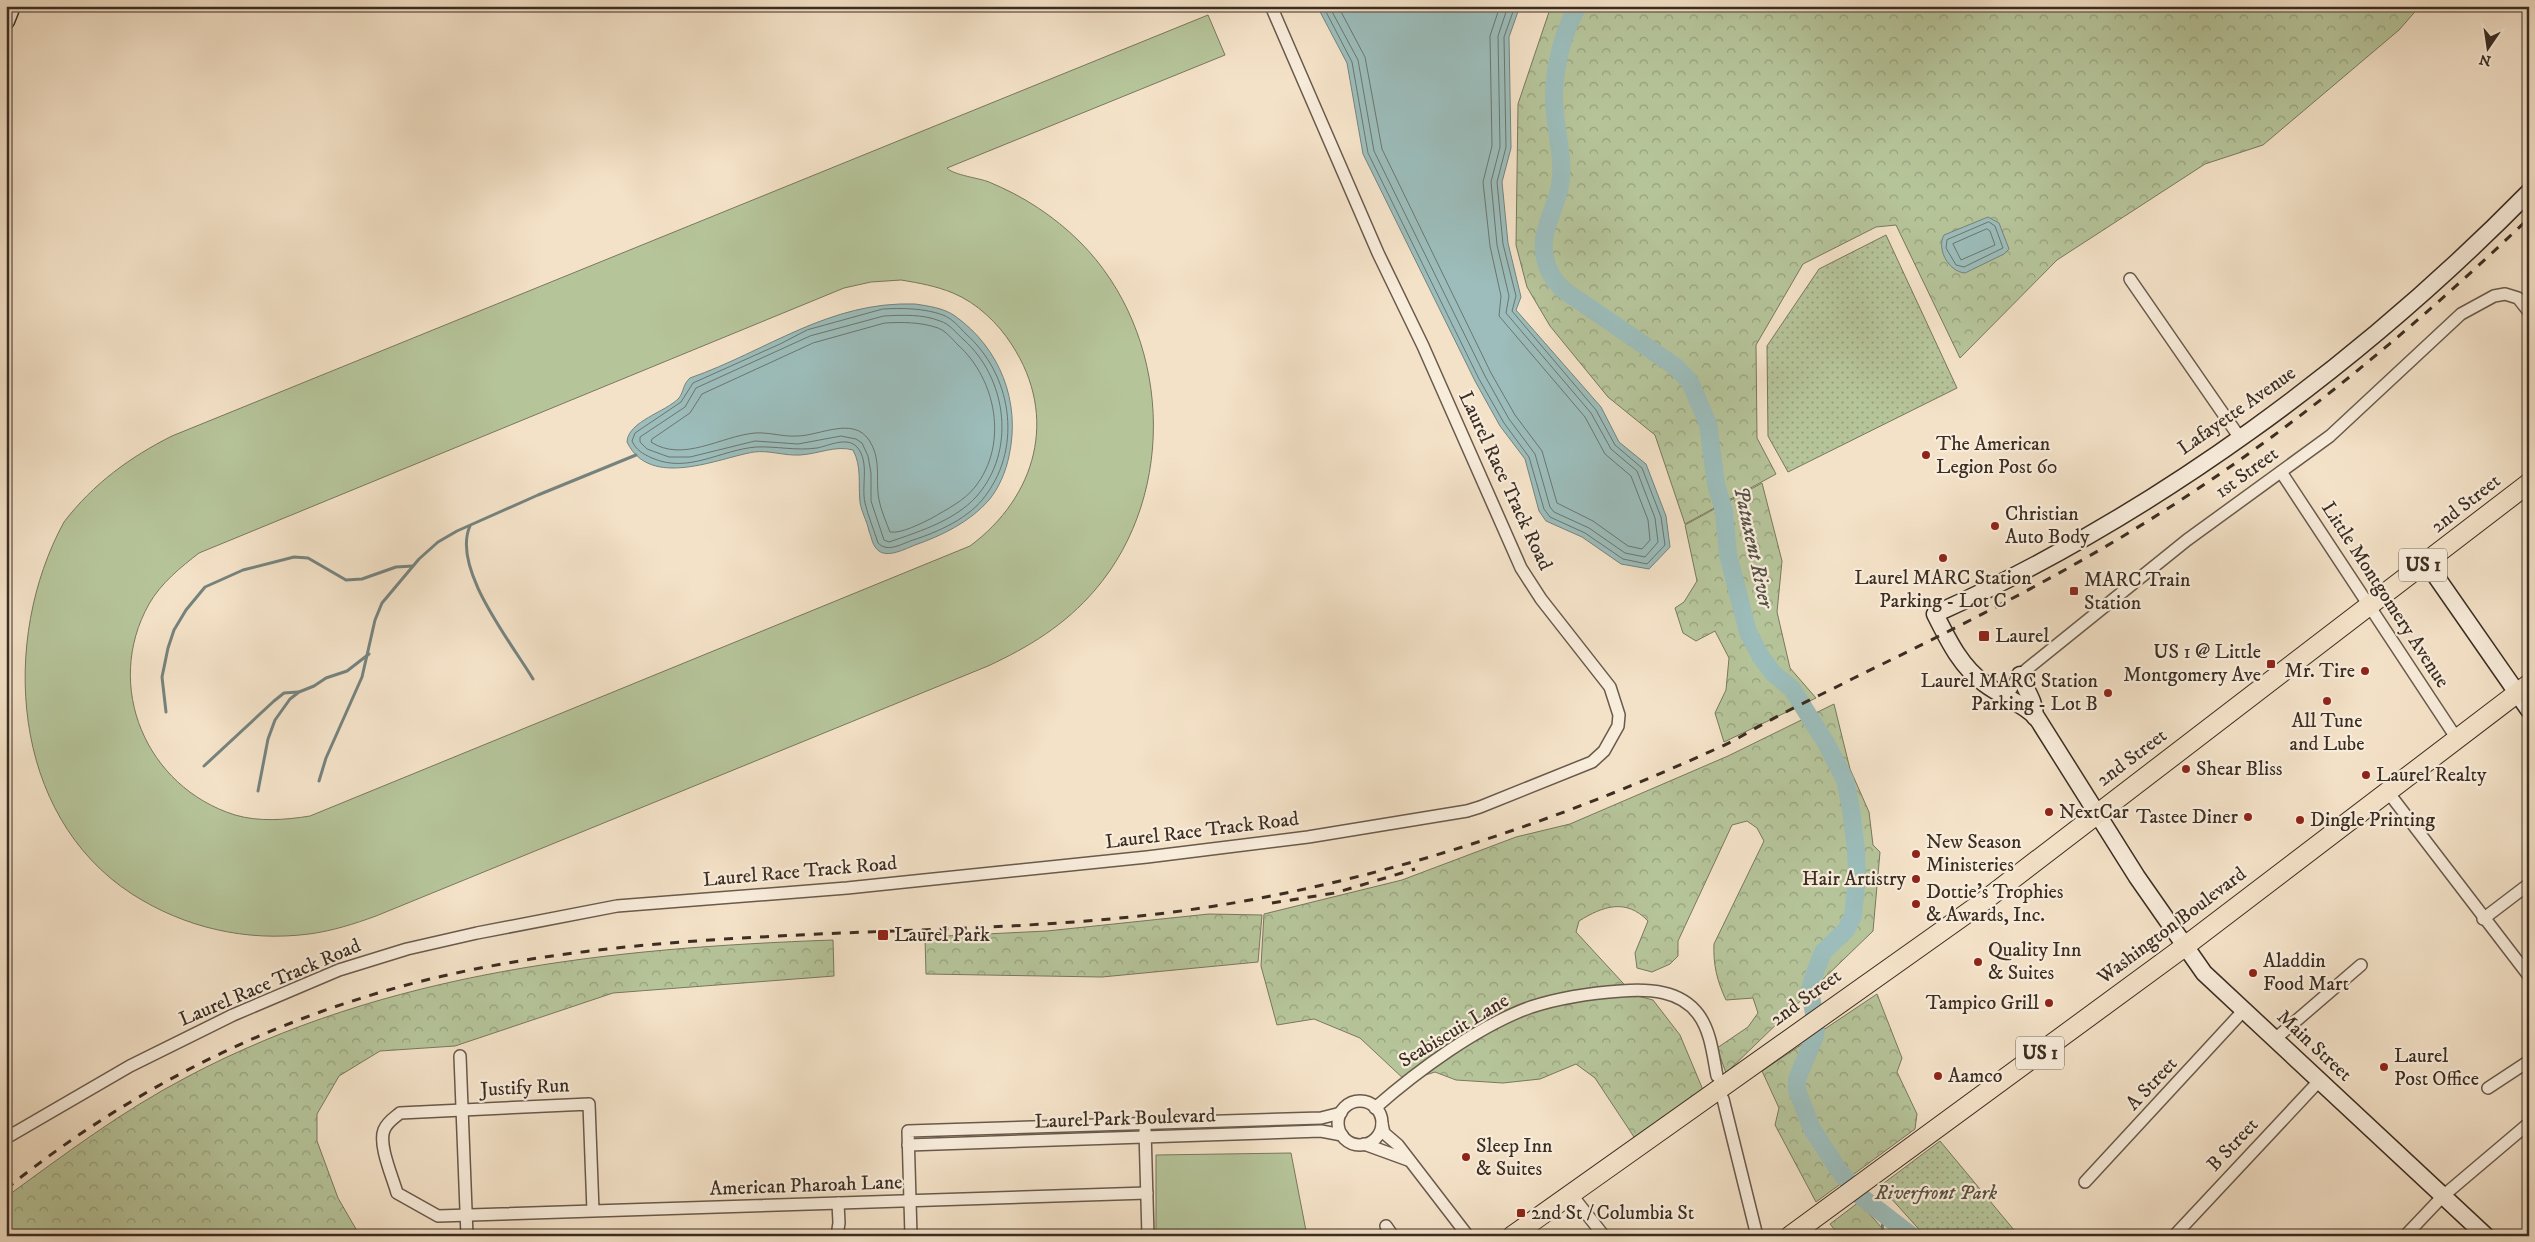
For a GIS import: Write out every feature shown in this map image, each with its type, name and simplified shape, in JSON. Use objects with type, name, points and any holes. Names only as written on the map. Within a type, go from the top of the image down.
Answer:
[{"type":"main road","name":"2nd Street","points":[[1512,1236],[1878,974],[1980,904],[2529,483]]},
{"type":"main road","name":"Washington Boulevard","points":[[1790,1236],[2184,947],[2522,689]]},
{"type":"street","points":[[6,21],[12,6]]},
{"type":"street","name":"Laurel Race Track Road","points":[[6,1138],[130,1066],[233,1015],[339,970],[407,949],[546,919],[617,906],[847,888],[1147,857],[1308,837],[1467,811],[1592,762],[1604,751],[1618,726],[1619,715],[1610,687],[1541,599],[1521,568],[1423,346],[1378,253],[1271,6]]},
{"type":"street","name":"Lafayette Avenue","points":[[1935,614],[2020,575],[2094,534],[2240,438],[2356,349],[2469,251],[2529,192]]},
{"type":"street","points":[[2130,279],[2240,438]]},
{"type":"street","name":"1st Street","points":[[2006,696],[2020,675],[2187,540],[2330,436],[2462,314],[2499,294],[2516,296],[2529,312]]},
{"type":"street","name":"Little Montgomery Avenue","points":[[2281,472],[2456,739]]},
{"type":"street","points":[[2426,562],[2522,689],[2529,710]]},
{"type":"street","name":"Main Street","points":[[1935,614],[1951,646],[1968,669],[1984,684],[2025,706],[2035,717],[2184,947],[2204,973],[2486,1236]]},
{"type":"street","points":[[2020,675],[2025,688],[2035,702],[2035,717]]},
{"type":"street","points":[[2388,792],[2529,976]]},
{"type":"street","points":[[2483,918],[2529,884]]},
{"type":"street","points":[[2275,1039],[2361,965]]},
{"type":"street","name":"Seabiscuit Lane","points":[[1375,1108],[1406,1081],[1502,1020],[1532,1007],[1586,995],[1618,992],[1651,990],[1676,997],[1688,1004],[1698,1014],[1706,1028],[1717,1076]]},
{"type":"street","name":"A Street","points":[[2085,1182],[2244,1010]]},
{"type":"street","points":[[460,1056],[468,1236]]},
{"type":"street","points":[[2488,1088],[2529,1061]]},
{"type":"street","name":"B Street","points":[[2174,1236],[2320,1080]]},
{"type":"street","points":[[1723,1099],[1757,1236]]},
{"type":"street","name":"Laurel Park Boulevard","points":[[1375,1108],[1365,1102],[1358,1101],[1345,1107],[1340,1113],[1321,1118],[908,1130],[908,1145],[1322,1131],[1342,1135],[1350,1143],[1364,1144],[1408,1160]]},
{"type":"street","name":"Justify Run","points":[[467,1215],[438,1216],[398,1193],[382,1146],[383,1132],[389,1122],[400,1113],[589,1104],[593,1210]]},
{"type":"street","points":[[1375,1108],[1380,1116],[1384,1134],[1398,1145],[1468,1236]]},
{"type":"street","points":[[1340,1113],[1338,1126],[1342,1135]]},
{"type":"street","points":[[1144,1123],[1148,1236]]},
{"type":"street","points":[[1364,1144],[1376,1137],[1382,1124]]},
{"type":"street","points":[[2405,1236],[2443,1196],[2528,1124]]},
{"type":"street","points":[[908,1145],[911,1236]]},
{"type":"street","name":"American Pharoah Lane","points":[[467,1215],[1147,1193]]},
{"type":"street","points":[[1571,1194],[1604,1236]]},
{"type":"street","points":[[837,1236],[839,1223],[838,1203]]},
{"type":"green space","points":[[1551,6],[2420,6],[2399,30],[2263,145],[2205,164],[2057,260],[1960,358],[1896,225],[1876,227],[1803,264],[1756,345],[1757,438],[1776,474],[1685,524],[1655,435],[1608,397],[1550,326],[1527,287],[1516,245],[1518,104]]},
{"type":"green space","points":[[1208,15],[1225,55],[947,168],[960,174],[989,182],[1014,194],[1049,215],[1060,224],[1080,242],[1110,279],[1133,321],[1147,366],[1153,413],[1151,461],[1141,507],[1122,551],[1095,590],[1083,603],[1046,634],[988,666],[376,916],[326,931],[286,936],[263,936],[217,930],[173,916],[132,894],[91,860],[61,819],[40,772],[28,722],[25,670],[30,618],[44,568],[64,522],[87,495],[127,462],[172,436]],"holes":[[[901,280],[953,293],[970,302],[986,314],[1012,345],[1026,372],[1035,400],[1037,427],[1033,454],[1025,480],[1011,504],[993,526],[970,546],[310,816],[272,820],[253,819],[235,815],[204,801],[178,782],[157,758],[141,730],[133,699],[131,668],[136,635],[149,604],[159,589],[199,553],[844,288],[871,282]]]},
{"type":"green space","points":[[1886,235],[1957,388],[1788,472],[1768,436],[1767,346],[1819,269]]},
{"type":"green space","points":[[1762,483],[1782,561],[1777,612],[1790,668],[1816,698],[1724,742],[1715,713],[1726,690],[1729,658],[1715,631],[1696,641],[1683,633],[1675,608],[1684,602],[1697,581],[1685,525]]},
{"type":"green space","points":[[1834,704],[1850,769],[1869,812],[1873,845],[1880,852],[1873,931],[1726,1073],[1717,1048],[1748,1027],[1758,1013],[1753,998],[1726,1000],[1716,972],[1714,944],[1764,841],[1757,828],[1747,821],[1732,825],[1678,941],[1678,956],[1670,964],[1652,972],[1637,968],[1635,953],[1648,921],[1631,909],[1623,907],[1606,908],[1579,921],[1576,932],[1634,995],[1653,1000],[1680,1035],[1703,1090],[1636,1140],[1595,1078],[1576,1064],[1540,1079],[1503,1083],[1456,1080],[1435,1072],[1406,1081],[1360,1038],[1314,1019],[1277,1025],[1261,966],[1264,914],[1402,880],[1516,837],[1570,824],[1728,756]]},
{"type":"green space","points":[[1209,914],[1262,915],[1258,962],[1102,977],[926,974],[925,937],[1047,931]]},
{"type":"green space","points":[[833,940],[834,976],[613,993],[455,1046],[380,1051],[339,1076],[317,1114],[317,1141],[338,1198],[360,1236],[6,1236],[6,1197],[72,1149],[140,1104],[187,1077],[263,1041],[341,1012],[421,989],[502,972],[584,959],[667,950]]},
{"type":"green space","points":[[1877,994],[1902,1058],[1897,1072],[1917,1114],[1915,1129],[1816,1202],[1775,1125],[1779,1108],[1762,1071]]},
{"type":"green space","name":"Riverfront Park","points":[[1940,1141],[2019,1236],[1925,1236],[1880,1186]]},
{"type":"green space","points":[[1291,1153],[1307,1236],[1156,1236],[1156,1155]]},
{"type":"green space","points":[[1859,1202],[1889,1236],[1840,1236],[1830,1224]]},
{"type":"water","points":[[1317,6],[1520,6],[1509,37],[1511,148],[1502,182],[1508,243],[1521,297],[1516,310],[1601,407],[1619,442],[1646,464],[1666,516],[1670,547],[1649,569],[1621,564],[1582,537],[1546,521],[1539,511],[1525,459],[1500,426],[1475,381],[1363,154],[1347,63]]},
{"type":"water","points":[[1988,217],[1999,223],[2009,249],[2004,254],[1965,273],[1959,272],[1949,264],[1943,253],[1942,241],[1944,235]]},
{"type":"water","points":[[915,304],[951,313],[971,329],[984,344],[995,360],[1003,378],[1009,396],[1012,416],[1009,456],[996,490],[989,500],[973,515],[945,533],[897,552],[887,554],[879,551],[872,542],[861,505],[859,469],[853,450],[834,449],[800,455],[754,452],[704,464],[668,468],[651,465],[638,456],[627,442],[634,428],[679,398],[690,378],[826,319],[854,310],[884,305]]},
{"type":"waterway","name":"Patuxent River","points":[[1578,6],[1560,50],[1554,86],[1554,109],[1561,175],[1558,194],[1545,235],[1544,252],[1546,264],[1554,279],[1565,291],[1676,367],[1690,382],[1708,424],[1716,484],[1724,511],[1728,555],[1748,632],[1761,657],[1773,673],[1792,689],[1826,743],[1845,780],[1856,850],[1857,876],[1853,916],[1846,930],[1823,952],[1814,975],[1810,990],[1816,1025],[1815,1036],[1797,1079],[1797,1090],[1812,1129],[1838,1169],[1859,1195],[1912,1236]]},
{"type":"waterway","points":[[319,781],[326,758],[362,677],[375,620],[382,603],[419,559],[438,542],[457,531],[636,455]]},
{"type":"waterway","points":[[470,526],[466,543],[469,562],[476,583],[498,625],[533,679]]},
{"type":"waterway","points":[[166,712],[162,677],[168,648],[174,630],[186,610],[205,587],[243,570],[294,557],[308,558],[346,580],[362,579],[396,567],[413,566]]},
{"type":"waterway","points":[[258,791],[268,739],[275,720],[290,699],[299,692],[314,686],[326,678],[347,671],[369,654]]},
{"type":"waterway","points":[[204,766],[284,693],[298,692]]},
{"type":"waterway","points":[[1882,1236],[1883,1215]]},
{"type":"railway","points":[[6,1189],[53,1153],[102,1120],[153,1089],[205,1061],[258,1036],[313,1015],[369,996],[426,980],[518,961],[612,948],[752,937],[1059,923],[1111,919],[1215,906],[1345,880],[1409,863],[1535,823],[1597,800],[1731,742],[1789,710],[1991,610],[2125,535],[2180,501],[2233,465],[2336,388],[2434,305],[2529,218]]},
{"type":"railway","points":[[1272,903],[1335,893],[1415,869]]},
{"type":"place","name":"The American Legion Post 60","points":[[1926,455]]},
{"type":"place","name":"Christian Auto Body","points":[[1995,526]]},
{"type":"place","name":"Laurel MARC Station Parking - Lot C","points":[[1943,558]]},
{"type":"place","name":"MARC Train Station","points":[[2074,591]]},
{"type":"place","name":"Laurel","points":[[1984,636]]},
{"type":"place","name":"US 1 @ Little Montgomery Ave","points":[[2271,664]]},
{"type":"place","name":"Mr. Tire","points":[[2365,671]]},
{"type":"place","name":"Laurel MARC Station Parking - Lot B","points":[[2108,693]]},
{"type":"place","name":"All Tune and Lube","points":[[2327,701]]},
{"type":"place","name":"Shear Bliss","points":[[2186,769]]},
{"type":"place","name":"Laurel Realty","points":[[2366,775]]},
{"type":"place","name":"NextCar","points":[[2049,812]]},
{"type":"place","name":"Tastee Diner","points":[[2248,817]]},
{"type":"place","name":"Dingle Printing","points":[[2300,820]]},
{"type":"place","name":"New Season Ministeries","points":[[1916,854]]},
{"type":"place","name":"Hair Artistry","points":[[1916,879]]},
{"type":"place","name":"Dottie’s Trophies & Awards, Inc.","points":[[1916,904]]},
{"type":"place","name":"Laurel Park","points":[[883,935]]},
{"type":"place","name":"Quality Inn & Suites","points":[[1978,962]]},
{"type":"place","name":"Aladdin Food Mart","points":[[2253,973]]},
{"type":"place","name":"Tampico Grill","points":[[2049,1003]]},
{"type":"place","name":"Laurel Post Office","points":[[2384,1067]]},
{"type":"place","name":"Aamco","points":[[1938,1076]]},
{"type":"place","name":"Sleep Inn & Suites","points":[[1466,1157]]},
{"type":"place","name":"2nd St / Columbia St","points":[[1521,1213]]}]
